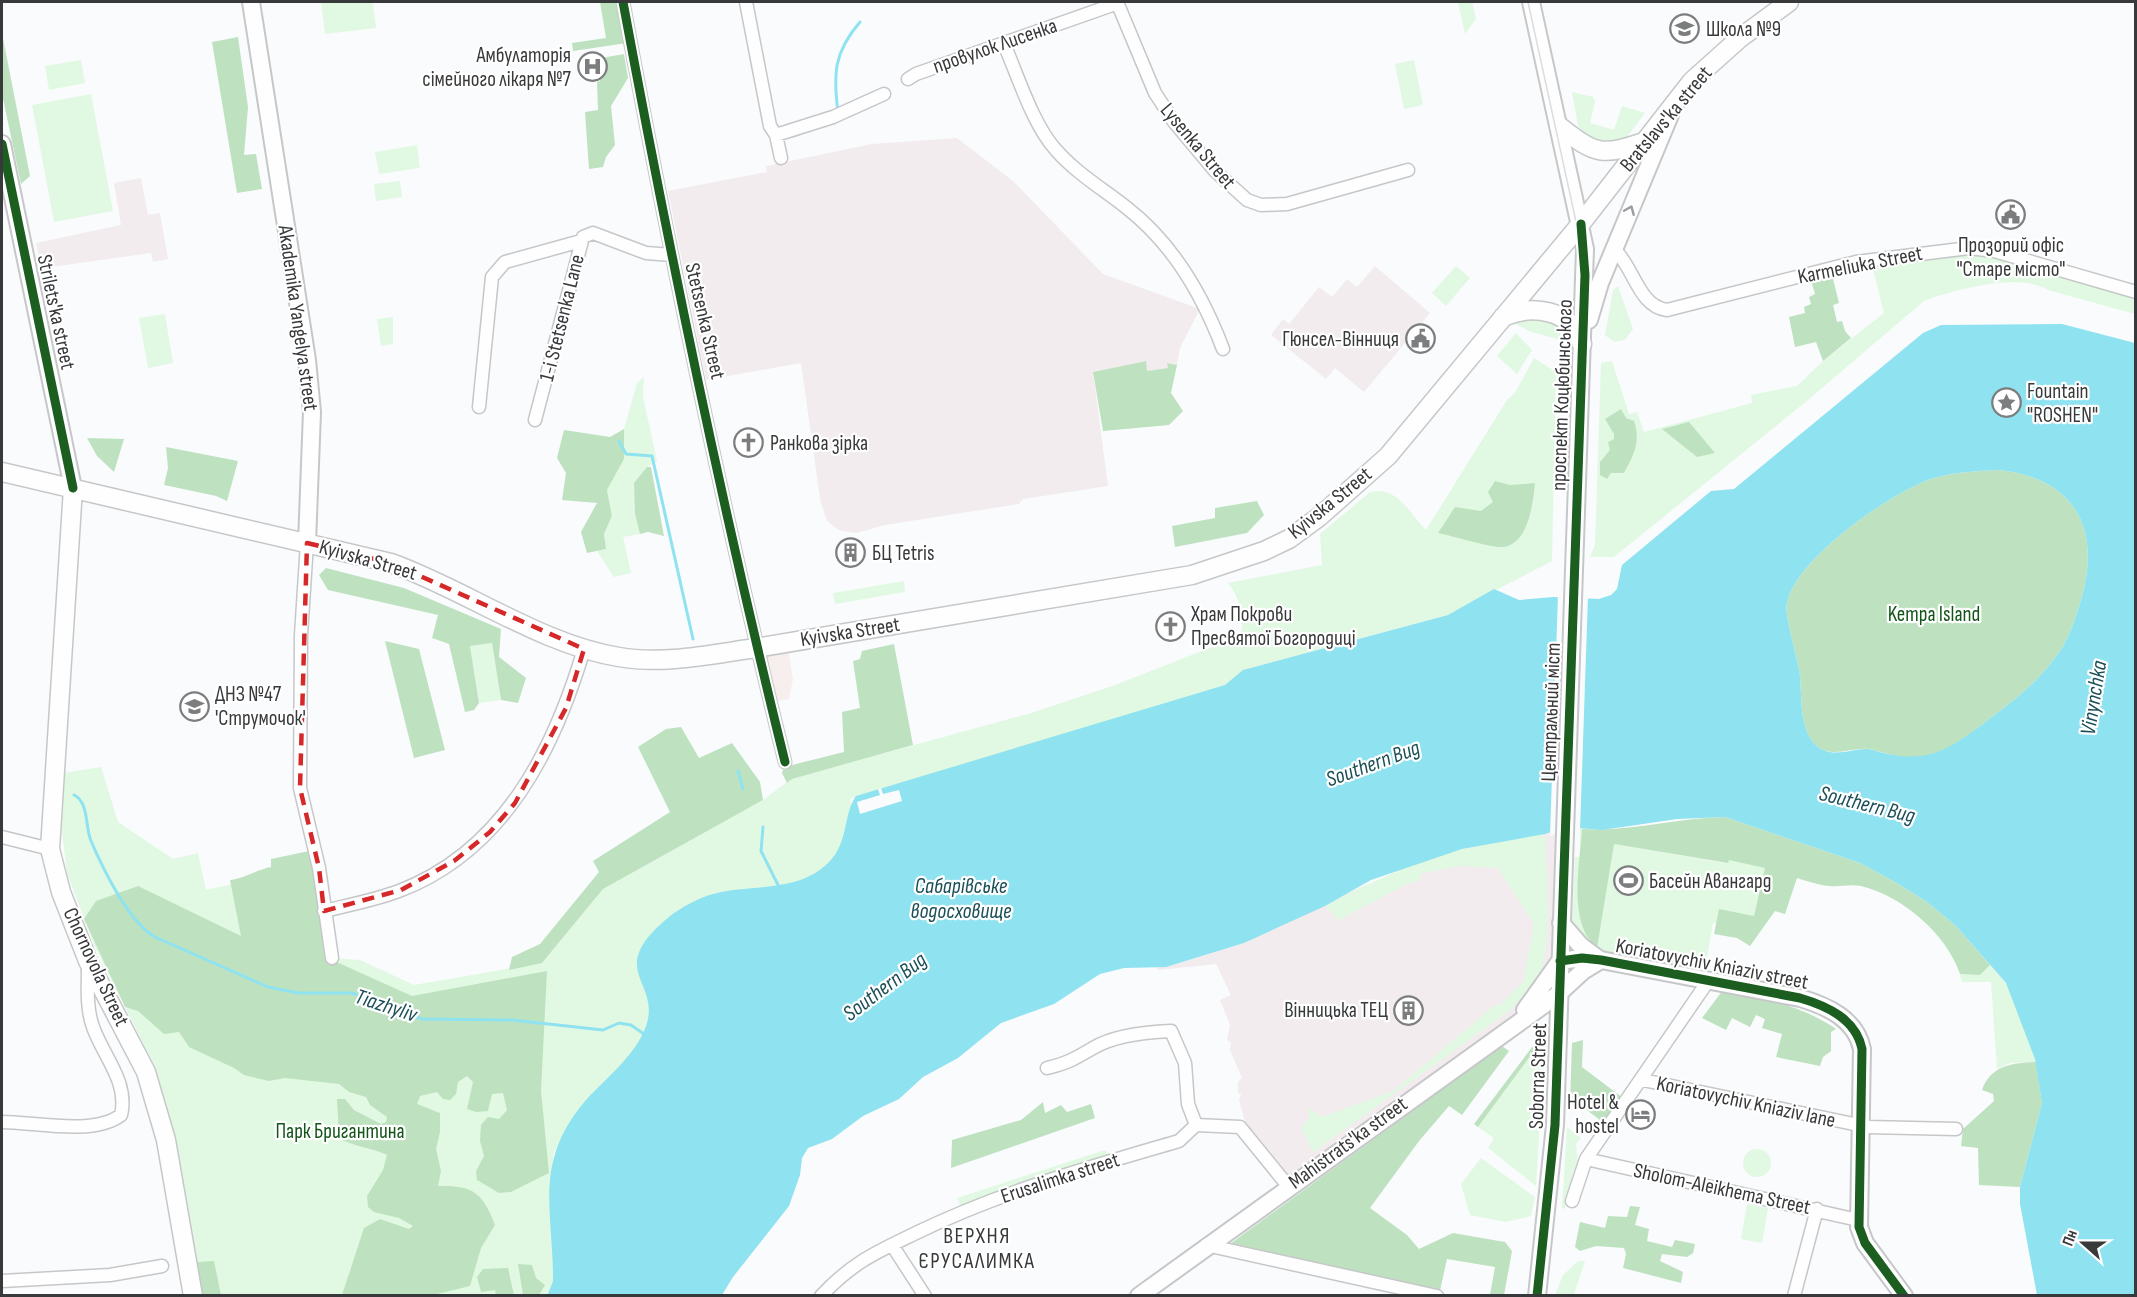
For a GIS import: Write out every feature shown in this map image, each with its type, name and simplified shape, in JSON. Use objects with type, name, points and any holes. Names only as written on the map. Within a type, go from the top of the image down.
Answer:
[{"type":"main road","name":"Bratslavs'ka street","points":[[1581,224],[1692,81],[1740,38],[1789,2]]},
{"type":"main road","points":[[1559,126],[1589,148],[1607,153],[1647,141]]},
{"type":"main road","name":"Kyivska Street","points":[[2,472],[391,563],[428,576],[584,649],[620,658],[654,659],[756,648],[1192,575],[1264,551],[1289,539],[1319,517],[1388,456],[1581,224]]},
{"type":"main road","points":[[1503,317],[1528,309],[1553,313],[1573,327],[1582,344]]},
{"type":"main road","name":"Chornovola Street","points":[[73,488],[50,849],[62,892],[88,961],[146,1072],[166,1140],[193,1296]]},
{"type":"street","name":"Akademika Yangelya street","points":[[250,2],[306,360],[312,412],[301,635],[300,788],[320,868],[332,958]]},
{"type":"street","name":"Stetsenka Street","points":[[623,2],[672,255],[756,648],[786,762]]},
{"type":"street","points":[[746,2],[765,106],[770,126],[776,135],[781,158]]},
{"type":"street","name":"провулок Лисенка","points":[[908,79],[916,74],[1117,2]]},
{"type":"street","name":"Lysenka Street","points":[[1117,2],[1155,93],[1174,122],[1215,171],[1247,200],[1261,205],[1287,204],[1408,170]]},
{"type":"street","name":"проспект Коцюбинського","points":[[1531,2],[1585,249],[1573,568]]},
{"type":"street","points":[[1004,44],[1042,129],[1054,149],[1074,168],[1129,209],[1186,273],[1209,310],[1223,349]]},
{"type":"street","points":[[776,135],[838,115],[884,94]]},
{"type":"street","points":[[1582,344],[1614,249],[1674,106]]},
{"type":"street","name":"Strilets'ka street","points":[[2,144],[73,488]]},
{"type":"street","name":"1-i Stetsenka Lane","points":[[535,420],[582,237],[593,233],[646,253],[672,255]]},
{"type":"street","points":[[479,407],[492,276],[505,262],[581,241]]},
{"type":"street","name":"Karmeliuka Street","points":[[1614,249],[1622,256],[1648,302],[1654,308],[1666,310],[1856,262],[1959,248],[1995,251],[2136,292]]},
{"type":"street","name":"Центральний міст","points":[[1564,857],[1573,568]]},
{"type":"street","points":[[324,911],[401,890],[454,861],[490,832],[514,803],[566,708],[584,649]]},
{"type":"street","points":[[2,837],[50,849]]},
{"type":"street","name":"Soborna Street","points":[[1537,1296],[1555,1125],[1564,857]]},
{"type":"street","points":[[1561,923],[1581,946],[1601,960]]},
{"type":"street","name":"Koriatovychiv Kniaziv street","points":[[1560,961],[1582,958],[1601,960],[1811,1001],[1835,1012],[1847,1021],[1858,1037],[1862,1049],[1858,1220],[1865,1243],[1904,1296]]},
{"type":"street","name":"Mahistrats'ka street","points":[[1139,1296],[1206,1245],[1559,993],[1583,971],[1601,960]]},
{"type":"street","points":[[2,1122],[75,1126],[103,1124],[121,1115],[123,1105],[121,1088],[93,1027],[88,1006],[88,961]]},
{"type":"street","points":[[1516,1023],[1560,961]]},
{"type":"street","points":[[1572,1201],[1586,1159],[1643,1080],[1704,987],[1706,980]]},
{"type":"street","points":[[1516,1023],[1542,1017],[1557,1029]]},
{"type":"street","points":[[1047,1068],[1072,1062],[1093,1048],[1118,1039],[1171,1031],[1185,1063],[1188,1104],[1196,1125],[1240,1127],[1288,1186]]},
{"type":"street","name":"Koriatovychiv Kniaziv lane","points":[[1643,1080],[1860,1126],[1956,1129]]},
{"type":"street","name":"Erusalimka street","points":[[821,1296],[864,1258],[958,1213],[1015,1190],[1179,1141],[1196,1125]]},
{"type":"street","name":"Sholom-Aleikhema Street","points":[[1586,1159],[1858,1220]]},
{"type":"street","points":[[1794,1296],[1817,1209]]},
{"type":"street","points":[[892,1245],[925,1296]]},
{"type":"street","points":[[1206,1245],[1437,1296]]},
{"type":"street","points":[[2,1281],[110,1275],[162,1266]]},
{"type":"highlighted area","points":[[307,543],[391,563],[584,649],[566,708],[515,803],[490,832],[454,861],[401,890],[324,911],[319,868],[300,788]]},
{"type":"shaded area","points":[[957,138],[1013,181],[1103,274],[1200,309],[1180,348],[1177,365],[1168,363],[1168,368],[1147,371],[1145,361],[1093,372],[1108,486],[1023,499],[1019,504],[885,525],[856,533],[838,530],[827,521],[820,499],[801,363],[706,380],[668,191],[767,172],[766,166],[872,144]]},
{"type":"shaded area","points":[[141,178],[148,215],[160,213],[168,259],[153,262],[151,253],[51,267],[40,263],[36,243],[121,225],[114,183]]},
{"type":"shaded area","points":[[1375,266],[1430,313],[1364,392],[1335,368],[1326,379],[1271,335],[1283,319],[1289,324],[1319,287],[1332,297],[1347,279],[1357,287]]},
{"type":"shaded area","points":[[788,650],[793,679],[789,699],[770,702],[760,656]]},
{"type":"shaded area","points":[[1565,827],[1558,974],[1537,1001],[1288,1186],[1246,1126],[1239,1100],[1241,1094],[1238,1093],[1238,1082],[1242,1078],[1230,1050],[1231,1042],[1227,1040],[1230,1025],[1220,1000],[1231,995],[1216,964],[1159,970],[1155,967],[1180,963],[1244,943],[1361,887]]},
{"type":"green space","points":[[321,2],[373,2],[376,28],[325,34]]},
{"type":"green space","points":[[600,2],[619,2],[627,43],[573,51],[572,43],[606,38]]},
{"type":"green space","points":[[1458,2],[1472,2],[1476,19],[1465,34]]},
{"type":"green space","points":[[2,33],[30,176],[21,184],[2,94]]},
{"type":"green space","points":[[238,37],[248,107],[244,155],[256,154],[262,189],[237,193],[212,42]]},
{"type":"green space","points":[[624,54],[628,78],[611,106],[615,145],[606,157],[603,167],[589,169],[585,112],[598,110],[597,82],[600,81],[596,59]]},
{"type":"green space","points":[[81,60],[85,83],[49,90],[45,66]]},
{"type":"green space","points":[[1414,60],[1423,105],[1404,109],[1395,64]]},
{"type":"green space","points":[[1572,92],[1593,97],[1595,102],[1590,123],[1614,130],[1622,106],[1645,113],[1627,137],[1606,143],[1590,138],[1578,126]]},
{"type":"green space","points":[[91,94],[113,211],[54,222],[32,105]]},
{"type":"green space","points":[[417,145],[420,168],[379,174],[375,152]]},
{"type":"green space","points":[[400,181],[402,197],[376,201],[374,184]]},
{"type":"green space","points":[[1970,252],[1991,255],[2135,298],[2135,314],[2036,285],[2021,283],[1969,288],[1924,301],[1808,400],[1614,557],[1590,557],[1595,545],[1601,363],[1612,361],[1629,414],[1637,412],[1644,432],[1752,403],[1751,395],[1797,386],[1823,361],[1884,313],[1871,262]]},
{"type":"green space","points":[[1456,266],[1470,278],[1446,306],[1432,293]]},
{"type":"green space","points":[[1831,271],[1839,303],[1833,305],[1837,322],[1842,321],[1845,331],[1851,338],[1823,361],[1816,342],[1795,347],[1789,317],[1805,313],[1804,307],[1811,304],[1809,297],[1815,294],[1810,277]]},
{"type":"green space","points":[[1618,286],[1633,329],[1625,340],[1614,342],[1605,335],[1613,290]]},
{"type":"green space","points":[[165,314],[173,363],[148,368],[139,318]]},
{"type":"green space","points":[[1520,316],[1561,323],[1560,340],[1532,332],[1513,323]]},
{"type":"green space","points":[[393,317],[393,344],[381,346],[377,319]]},
{"type":"green space","points":[[1516,333],[1532,350],[1517,374],[1497,356]]},
{"type":"green space","name":"Парк Бригантина","points":[[1534,358],[1556,372],[1552,561],[1448,615],[1243,670],[1226,685],[850,799],[856,820],[869,826],[663,1032],[554,1152],[550,1181],[553,1281],[547,1295],[203,1295],[175,1137],[156,1069],[94,945],[67,873],[61,823],[63,773],[101,767],[118,822],[173,859],[198,853],[206,890],[247,881],[332,958],[360,960],[414,985],[542,963],[603,889],[763,800],[791,779],[1031,713],[1115,685],[1240,636],[1242,623],[1240,608],[1228,583],[1322,565],[1320,534],[1370,492],[1379,491],[1395,496],[1426,530],[1507,400],[1515,393]]},
{"type":"green space","points":[[1146,361],[1147,371],[1168,368],[1167,363],[1177,365],[1171,393],[1183,411],[1169,425],[1103,431],[1093,372]]},
{"type":"green space","points":[[644,377],[643,397],[657,461],[647,467],[635,514],[640,534],[623,537],[631,573],[614,577],[597,551],[606,549],[604,534],[612,516],[607,490],[624,459],[624,429],[637,383]]},
{"type":"green space","points":[[1621,409],[1626,418],[1634,421],[1637,442],[1624,473],[1611,473],[1607,479],[1600,475],[1600,462],[1610,450],[1608,442],[1614,439],[1614,434],[1605,419]]},
{"type":"green space","points":[[1689,422],[1715,453],[1697,457],[1662,429]]},
{"type":"green space","points":[[624,429],[624,459],[607,490],[612,516],[604,534],[606,549],[587,553],[581,532],[597,503],[562,500],[566,473],[557,458],[564,430],[610,437]]},
{"type":"green space","points":[[87,438],[124,439],[114,472],[97,456]]},
{"type":"green space","points":[[166,447],[238,461],[227,501],[216,496],[164,485],[168,468]]},
{"type":"green space","points":[[647,467],[651,467],[664,536],[648,532],[640,534],[635,514],[634,483]]},
{"type":"green space","name":"Kempa Island","points":[[1999,470],[2025,475],[2047,484],[2064,496],[2076,511],[2084,530],[2088,551],[2087,574],[2075,618],[2062,648],[2047,668],[2021,694],[1946,749],[1926,756],[1909,758],[1867,749],[1831,752],[1818,747],[1807,733],[1804,724],[1799,668],[1787,618],[1787,603],[1794,586],[1807,567],[1826,548],[1848,529],[1894,497],[1934,478],[1974,471]]},
{"type":"green space","points":[[1495,481],[1510,485],[1535,483],[1528,521],[1519,538],[1512,544],[1497,547],[1438,533],[1455,507],[1481,511],[1493,502],[1488,492]]},
{"type":"green space","points":[[1257,501],[1264,515],[1247,533],[1175,547],[1172,526],[1215,518],[1215,508]]},
{"type":"green space","points":[[326,568],[404,588],[501,629],[499,657],[526,678],[518,703],[501,700],[492,643],[470,646],[479,703],[474,710],[465,712],[449,644],[432,638],[438,615],[328,590],[319,575]]},
{"type":"green space","points":[[904,581],[905,592],[835,604],[833,593]]},
{"type":"green space","points":[[385,641],[419,649],[445,750],[414,758]]},
{"type":"green space","points":[[492,643],[501,700],[479,703],[470,646]]},
{"type":"green space","points":[[894,644],[913,745],[792,779],[787,783],[782,773],[784,767],[844,752],[842,712],[860,708],[853,661],[860,659],[862,651]]},
{"type":"green space","points":[[681,727],[699,758],[732,743],[760,782],[763,800],[603,889],[542,963],[509,970],[512,957],[540,944],[599,872],[593,861],[670,812],[638,747],[666,729]]},
{"type":"green space","points":[[1725,817],[1860,863],[1895,882],[1927,902],[1956,926],[1990,965],[1980,975],[1960,974],[1944,944],[1933,931],[1921,918],[1892,898],[1857,885],[1833,886],[1797,878],[1785,914],[1775,911],[1750,946],[1737,938],[1714,934],[1719,909],[1754,916],[1765,868],[1729,860],[1728,863],[1614,844],[1597,948],[1588,937],[1582,924],[1579,909],[1578,875],[1582,829],[1618,829]]},
{"type":"green space","points":[[1580,828],[1602,830],[1614,844],[1725,863],[1731,846],[1774,854],[1756,921],[1740,928],[1713,923],[1704,976],[1600,957],[1572,923],[1575,857],[1580,857]]},
{"type":"green space","points":[[1545,834],[1548,924],[1544,958],[1540,972],[1530,988],[1509,1011],[1313,1152],[1301,1128],[1310,1117],[1307,1107],[1322,1117],[1393,1091],[1495,1005],[1499,1006],[1523,982],[1534,924],[1498,868],[1459,866],[1420,874],[1421,880],[1407,884],[1339,920],[1325,906],[1392,873],[1445,854],[1483,844]]},
{"type":"green space","points":[[309,851],[332,960],[412,996],[547,971],[541,1091],[549,1173],[511,1192],[499,1193],[477,1180],[476,1171],[484,1156],[480,1141],[481,1125],[488,1117],[499,1119],[507,1110],[503,1093],[492,1094],[488,1111],[476,1112],[467,1109],[473,1082],[467,1076],[458,1082],[456,1094],[450,1100],[443,1099],[437,1092],[420,1096],[417,1104],[440,1113],[440,1132],[436,1149],[441,1171],[438,1186],[460,1187],[475,1193],[486,1205],[495,1225],[481,1248],[470,1286],[433,1295],[342,1295],[364,1228],[380,1219],[409,1229],[413,1226],[399,1218],[374,1212],[368,1207],[367,1196],[383,1170],[387,1155],[339,1138],[337,1099],[345,1099],[354,1110],[381,1124],[386,1122],[387,1117],[370,1105],[366,1097],[349,1092],[339,1084],[285,1078],[269,1081],[244,1075],[189,1047],[179,1032],[164,1034],[138,1011],[125,1007],[84,919],[96,901],[138,886],[241,936],[230,880],[271,867],[271,859]]},
{"type":"green space","points":[[1990,965],[2011,990],[2036,1062],[2010,1063],[1997,1069],[1991,982],[1962,982],[1960,974],[1980,975]]},
{"type":"green space","points":[[1723,990],[1795,1008],[1823,1021],[1836,1029],[1831,1032],[1831,1051],[1823,1057],[1820,1066],[1776,1057],[1782,1034],[1762,1028],[1765,1019],[1756,1015],[1750,1027],[1732,1018],[1726,1030],[1702,1018]]},
{"type":"green space","points":[[1583,1040],[1582,1067],[1623,1098],[1604,1123],[1580,1105],[1570,1103],[1572,1043]]},
{"type":"green space","points":[[1536,1042],[1539,1044],[1478,1127],[1474,1124]]},
{"type":"green space","points":[[1539,1044],[1544,1045],[1536,1186],[1488,1148],[1494,1138],[1478,1127]]},
{"type":"green space","points":[[1502,1046],[1509,1051],[1462,1115],[1449,1106],[1419,1141],[1370,1208],[1407,1235],[1419,1249],[1453,1233],[1505,1242],[1512,1251],[1504,1295],[1490,1295],[1495,1267],[1447,1259],[1439,1295],[1223,1249]]},
{"type":"green space","points":[[2036,1062],[2042,1103],[2020,1187],[1979,1185],[1978,1148],[1961,1146],[1963,1129],[1994,1101],[1993,1094],[1982,1090],[1991,1075],[2004,1067]]},
{"type":"green space","points":[[1043,1102],[1045,1113],[1061,1105],[1067,1112],[1091,1104],[1095,1118],[951,1168],[952,1140],[1021,1120]]},
{"type":"green space","points":[[1567,1127],[1581,1138],[1576,1144],[1578,1163],[1573,1172],[1565,1209],[1562,1208]]},
{"type":"green space","points":[[1757,1149],[1767,1153],[1771,1163],[1767,1173],[1757,1177],[1747,1173],[1743,1163],[1747,1153]]},
{"type":"green space","points":[[1105,1150],[1112,1158],[961,1208],[957,1198]]},
{"type":"green space","points":[[1481,1158],[1535,1197],[1531,1216],[1506,1222],[1470,1215],[1461,1184]]},
{"type":"green space","points":[[1747,1204],[1768,1208],[1762,1243],[1741,1239]]},
{"type":"green space","points":[[1630,1206],[1640,1207],[1635,1225],[1649,1229],[1647,1241],[1672,1247],[1675,1240],[1695,1244],[1693,1253],[1687,1257],[1662,1254],[1660,1261],[1683,1272],[1681,1283],[1623,1268],[1626,1254],[1624,1248],[1596,1246],[1580,1251],[1575,1247],[1580,1222],[1605,1228],[1608,1216],[1627,1217]]},
{"type":"green space","points":[[214,1261],[221,1295],[203,1295],[197,1262]]},
{"type":"green space","points":[[1578,1261],[1585,1261],[1574,1295],[1555,1295],[1563,1275]]},
{"type":"green space","points":[[518,1264],[532,1265],[536,1278],[545,1285],[539,1295],[523,1295]]},
{"type":"green space","points":[[508,1268],[514,1295],[496,1295],[495,1290],[481,1292],[477,1277],[483,1269]]},
{"type":"water","name":"Сабарівське водосховище","points":[[2062,324],[2135,343],[2135,1295],[2037,1295],[2020,1204],[2020,1187],[2042,1103],[2035,1059],[2006,983],[1956,926],[1927,902],[1895,882],[1860,863],[1725,817],[1677,819],[1602,830],[1565,827],[1545,834],[1462,849],[1371,880],[1325,906],[1244,943],[1166,967],[1124,968],[1100,974],[1054,1004],[1001,1023],[958,1058],[923,1077],[899,1099],[863,1116],[832,1139],[808,1148],[802,1158],[800,1175],[789,1206],[733,1277],[722,1295],[547,1296],[553,1281],[550,1186],[552,1165],[558,1144],[569,1123],[586,1100],[620,1066],[641,1037],[649,1011],[637,963],[640,950],[650,935],[673,914],[713,894],[789,883],[817,872],[829,862],[840,846],[849,811],[856,796],[1225,685],[1243,670],[1448,615],[1494,589],[1519,600],[1553,597],[1599,599],[1611,595],[1617,589],[1622,565],[1711,491],[1734,489],[1923,333],[1941,325]],"holes":[[[1999,470],[2025,475],[2047,484],[2064,496],[2076,511],[2084,530],[2088,551],[2087,574],[2081,600],[2068,636],[2054,659],[2012,702],[1963,738],[1937,752],[1909,757],[1867,749],[1832,752],[1818,747],[1807,733],[1804,724],[1799,668],[1787,610],[1787,603],[1794,586],[1807,567],[1848,529],[1894,497],[1916,485],[1934,478],[1966,472]]]},
{"type":"pier","points":[[1558,594],[1588,596],[1580,831],[1565,830],[1550,836]]},
{"type":"pier","points":[[881,788],[883,794],[899,790],[902,801],[860,814],[857,802],[880,795],[878,789]]},
{"type":"waterway","points":[[838,112],[837,64],[845,43],[860,22]]},
{"type":"waterway","points":[[793,136],[837,120]]},
{"type":"waterway","points":[[619,441],[626,454],[652,456],[693,639]]},
{"type":"waterway","points":[[738,771],[743,789]]},
{"type":"waterway","name":"Tiazhyliv","points":[[74,795],[82,803],[91,841],[110,881],[127,909],[147,931],[157,938],[268,987],[298,993],[352,993],[422,1019],[512,1020],[603,1030],[619,1023],[631,1025],[644,1034]]},
{"type":"waterway","points":[[763,827],[761,851],[779,887]]},
{"type":"tram line","points":[[1528,2],[1582,249],[1552,1125],[1534,1296]]},
{"type":"cycle path","points":[[623,2],[698,383],[785,762]]},
{"type":"cycle path","points":[[2,144],[73,488]]},
{"type":"cycle path","points":[[1537,1296],[1555,1125],[1585,275],[1581,224]]},
{"type":"cycle path","points":[[1560,961],[1582,958],[1601,960],[1800,998],[1830,1010],[1847,1022],[1854,1030],[1862,1049],[1859,1227],[1865,1243],[1904,1296]]},
{"type":"place","name":"Школа №9","points":[[1685,29]]},
{"type":"place","name":"Амбулаторія сімейного лікаря №7","points":[[592,67]]},
{"type":"place","name":"Прозорий офіс \"Старе місто\"","points":[[2011,214]]},
{"type":"place","name":"Гюнсел-Вінниця","points":[[1420,339]]},
{"type":"place","name":"Fountain \"ROSHEN\"","points":[[2006,403]]},
{"type":"place","name":"Ранкова зірка","points":[[749,443]]},
{"type":"place","name":"БЦ Tetris","points":[[851,553]]},
{"type":"place","name":"Храм Покрови Пресвятої Богородиці","points":[[1170,626]]},
{"type":"place","name":"ДНЗ №47 'Струмочок'","points":[[194,706]]},
{"type":"place","name":"Басейн Авангард","points":[[1628,881]]},
{"type":"place","name":"Вінницька ТЕЦ","points":[[1409,1010]]},
{"type":"place","name":"Hotel & hostel","points":[[1640,1114]]},
{"type":"district","name":"ВЕРХНЯ ЄРУСАЛИМКА","points":[[977,1248]]},
{"type":"water label","name":"Vinynchka","points":[[2094,698]]},
{"type":"water label","name":"Southern Bug","points":[[1373,764]]},
{"type":"water label","name":"Southern Bug","points":[[1867,805]]},
{"type":"water label","name":"Southern Bug","points":[[885,987]]}]
